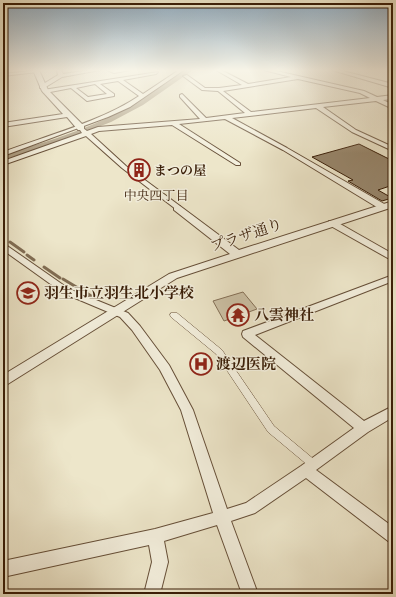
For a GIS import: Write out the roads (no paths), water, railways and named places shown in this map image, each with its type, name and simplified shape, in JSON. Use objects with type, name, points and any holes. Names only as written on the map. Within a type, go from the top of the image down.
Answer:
[{"type":"street","points":[[52,98],[82,129],[124,166],[238,254]]},
{"type":"street","points":[[3,163],[82,129],[140,98]]},
{"type":"street","points":[[184,98],[205,120]]},
{"type":"street","points":[[229,98],[251,115]]},
{"type":"street","points":[[3,154],[82,129],[227,118],[387,98]]},
{"type":"street","points":[[378,99],[393,107]]},
{"type":"street","points":[[317,106],[354,131],[393,149]]},
{"type":"street","points":[[3,125],[68,115]]},
{"type":"street","points":[[227,118],[388,206]]},
{"type":"street","points":[[173,123],[238,164]]},
{"type":"street","name":"プラザ通り","points":[[3,382],[116,310],[174,276],[332,223],[388,206]]},
{"type":"street","points":[[332,223],[393,258]]},
{"type":"street","points":[[3,246],[66,291],[116,310],[124,315],[136,328],[165,368],[178,390],[187,410],[222,517],[250,594]]},
{"type":"street","points":[[363,428],[247,334],[393,278]]},
{"type":"street","points":[[174,315],[220,352],[271,429],[310,467],[393,536]]},
{"type":"street","points":[[3,569],[155,536],[250,508],[310,467],[363,428],[393,411]]},
{"type":"street","points":[[152,594],[160,562],[155,536]]},
{"type":"waterway","points":[[3,158],[109,120],[148,98]]},
{"type":"waterway","points":[[3,237],[6,240]]},
{"type":"waterway","points":[[10,242],[24,252]]},
{"type":"waterway","points":[[27,255],[34,260]]},
{"type":"waterway","points":[[44,267],[60,278]]},
{"type":"waterway","points":[[63,279],[98,300]]},
{"type":"place","name":"まつの屋","points":[[139,170]]},
{"type":"place","name":"羽生市立羽生北小学校","points":[[28,293]]},
{"type":"place","name":"八雲神社","points":[[238,315]]},
{"type":"place","name":"渡辺医院","points":[[201,364]]},
{"type":"district","name":"中央四丁目","points":[[156,195]]}]
